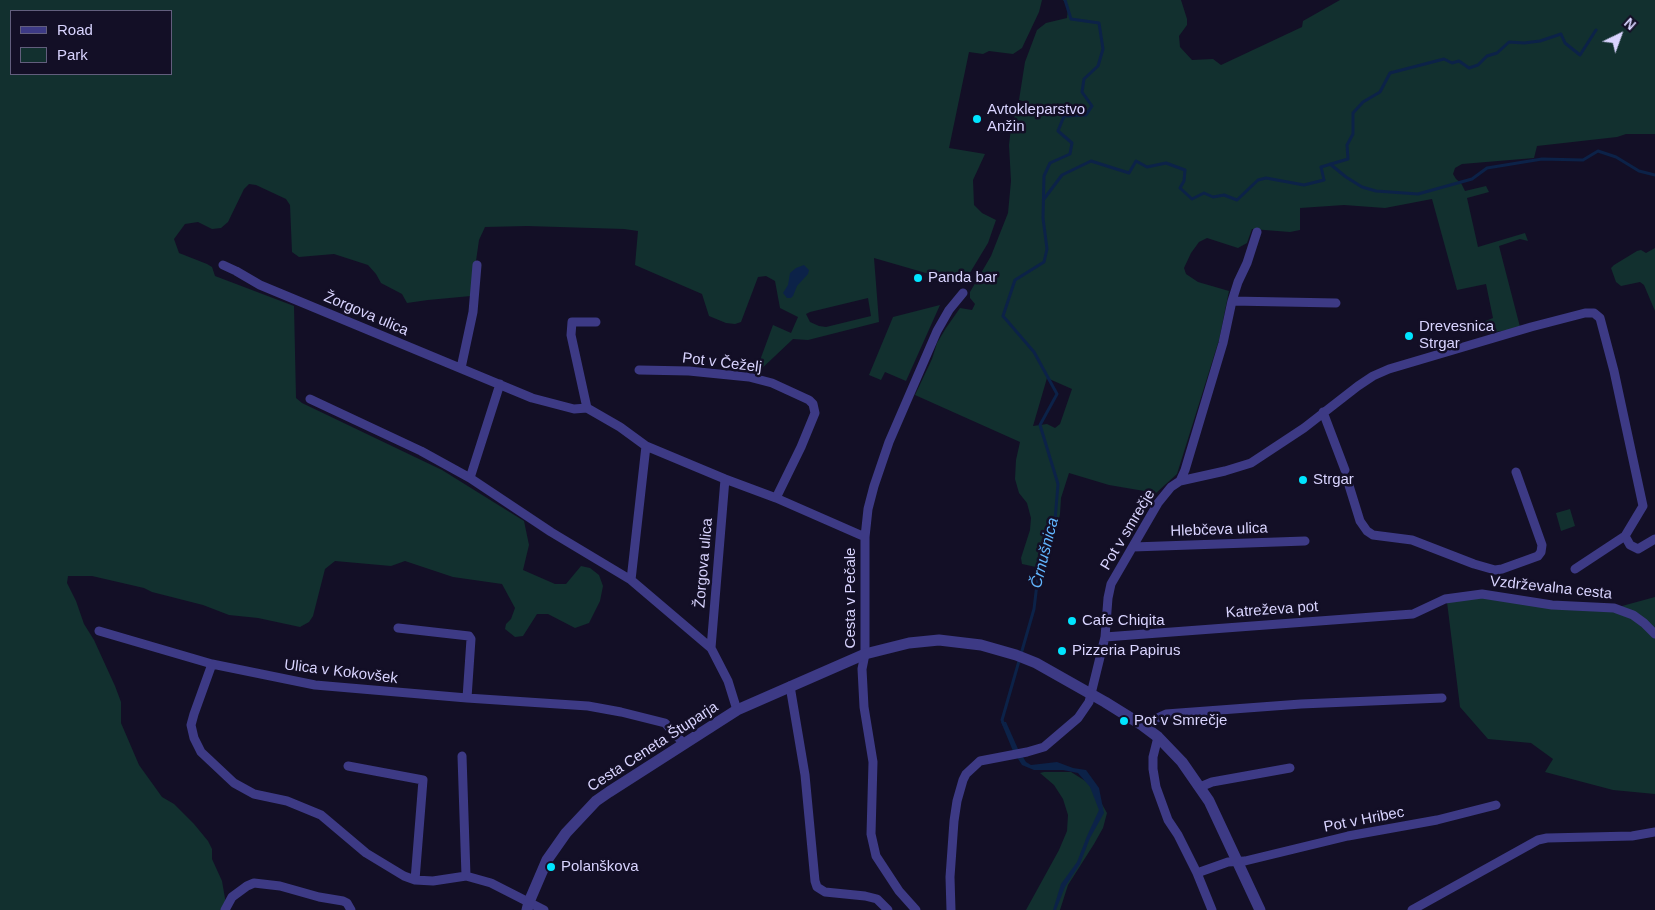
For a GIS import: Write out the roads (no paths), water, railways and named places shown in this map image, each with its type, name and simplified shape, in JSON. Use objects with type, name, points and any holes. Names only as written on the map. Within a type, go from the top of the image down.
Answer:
[{"type":"street","name":"Pot v smrečje","points":[[952,910],[950,877],[954,821],[962,780],[980,761],[1037,750],[1050,743],[1078,718],[1085,709],[1091,694],[1105,637],[1111,584],[1158,503],[1171,487],[1180,481],[1194,442],[1223,343],[1232,301],[1257,232]]},
{"type":"street","points":[[461,368],[473,312],[477,265]]},
{"type":"street","name":"Žorgova ulica","points":[[223,266],[260,285],[532,398],[574,409],[587,408],[620,427],[646,446],[776,498],[865,538]]},
{"type":"street","name":"Cesta v Pečale","points":[[916,910],[899,891],[876,856],[871,834],[873,762],[864,707],[862,669],[865,654],[865,538],[868,509],[892,433],[937,331],[949,310],[963,293]]},
{"type":"street","points":[[1232,301],[1336,303]]},
{"type":"street","points":[[1180,481],[1225,471],[1251,462],[1304,428],[1358,386],[1373,376],[1389,369],[1531,327],[1585,313],[1594,313],[1600,318],[1643,501],[1641,510],[1625,536],[1575,569]]},
{"type":"street","points":[[587,408],[571,335],[572,322],[596,322]]},
{"type":"street","name":"Pot v Čeželj","points":[[639,370],[688,371],[749,377],[772,383],[809,400],[813,404],[815,413],[776,498]]},
{"type":"street","points":[[470,478],[500,384]]},
{"type":"street","name":"Žorgova ulica","points":[[310,399],[421,451],[470,478],[558,536],[631,580],[711,648],[728,681],[737,710]]},
{"type":"street","points":[[1323,412],[1345,470]]},
{"type":"street","points":[[631,580],[646,446]]},
{"type":"street","points":[[1347,479],[1360,521],[1367,532],[1373,535],[1412,540],[1495,570],[1533,558],[1541,552],[1542,545],[1516,472]]},
{"type":"street","name":"Žorgova ulica","points":[[711,648],[725,479]]},
{"type":"street","points":[[1625,536],[1630,545],[1638,549],[1655,539]]},
{"type":"street","name":"Hlebčeva ulica","points":[[1133,547],[1305,541]]},
{"type":"street","name":"Vzdrževalna cesta","points":[[1438,602],[1457,596],[1482,594],[1552,605],[1614,608],[1623,610],[1633,616],[1644,623],[1655,634]]},
{"type":"street","name":"Katreževa pot","points":[[1105,637],[1413,614],[1438,602]]},
{"type":"street","points":[[398,628],[469,636],[467,698]]},
{"type":"street","name":"Ulica v Kokovšek","points":[[99,631],[212,664],[315,685],[588,706],[621,712],[665,723],[684,744]]},
{"type":"street","name":"Cesta Ceneta Štuparja","points":[[528,906],[547,860],[566,833],[585,812],[609,792],[737,710],[865,654],[909,642],[939,640],[981,645],[1020,656],[1044,667],[1091,694],[1142,725],[1158,738],[1182,762],[1200,787],[1211,806],[1260,910]]},
{"type":"street","points":[[212,664],[194,714],[192,725],[194,738],[201,752],[234,783],[254,794],[287,801],[321,815],[366,854],[404,876],[415,880],[466,876],[491,883],[528,906],[544,910]]},
{"type":"street","points":[[790,686],[805,775],[817,887],[825,892],[878,899],[888,910]]},
{"type":"street","points":[[1142,725],[1166,714],[1301,704],[1442,698]]},
{"type":"street","points":[[1158,738],[1153,757],[1156,788],[1168,820],[1178,835],[1197,873],[1212,910]]},
{"type":"street","points":[[462,756],[466,876]]},
{"type":"street","points":[[348,766],[423,780],[415,880]]},
{"type":"street","points":[[1200,787],[1212,782],[1290,768]]},
{"type":"street","name":"Pot v Hribec","points":[[1197,873],[1220,864],[1245,861],[1348,836],[1437,820],[1496,805]]},
{"type":"street","points":[[1412,910],[1538,840],[1547,838],[1632,836],[1655,832]]},
{"type":"street","points":[[225,910],[232,897],[246,886],[254,884],[280,886],[319,897],[343,901],[347,903],[351,910]]},
{"type":"water","points":[[804,265],[809,270],[808,274],[797,286],[793,296],[787,298],[783,293],[788,285],[790,273]]},
{"type":"water","points":[[1001,722],[1006,722],[1026,762],[1031,765],[1057,762],[1073,768],[1086,770],[1099,788],[1104,813],[1090,838],[1080,864],[1065,887],[1056,910],[1053,910],[1061,884],[1077,862],[1099,810],[1090,787],[1078,773],[1063,770],[1034,770],[1022,765],[1013,751]]},
{"type":"waterway","name":"Črnušnica","points":[[1004,725],[1002,720],[1034,609],[1039,567],[1055,520],[1058,484],[1040,425],[1057,394],[1034,352],[1003,316],[1015,280],[1044,262],[1047,249],[1043,218],[1044,176],[1050,163],[1070,154],[1072,143],[1058,131],[1064,116],[1086,115],[1092,106],[1082,92],[1084,79],[1098,66],[1103,49],[1099,23],[1071,19],[1065,0]]},
{"type":"waterway","points":[[1044,199],[1062,175],[1091,161],[1129,173],[1136,161],[1147,167],[1166,163],[1185,170],[1184,181],[1180,188],[1192,199],[1204,193],[1213,197],[1224,195],[1237,200],[1258,180],[1266,178],[1304,185],[1324,180],[1321,167],[1348,159],[1347,145],[1353,134],[1353,113],[1363,102],[1380,92],[1390,73],[1444,59],[1452,63],[1459,61],[1469,68],[1478,65],[1487,56],[1497,53],[1509,42],[1540,41],[1561,34],[1565,43],[1580,55],[1596,30]]},
{"type":"waterway","points":[[1330,164],[1362,187],[1376,191],[1418,194],[1472,179],[1487,168],[1542,159],[1583,160],[1598,151],[1616,157],[1639,171],[1655,175]]},
{"type":"place","name":"Avtokleparstvo Anžin","points":[[977,119]]},
{"type":"place","name":"Panda bar","points":[[918,278]]},
{"type":"place","name":"Drevesnica Strgar","points":[[1409,336]]},
{"type":"place","name":"Strgar","points":[[1303,480]]},
{"type":"place","name":"Cafe Chiqita","points":[[1072,621]]},
{"type":"place","name":"Pizzeria Papirus","points":[[1062,651]]},
{"type":"place","name":"Pot v Smrečje","points":[[1124,721]]},
{"type":"place","name":"Polanškova","points":[[551,867]]}]
